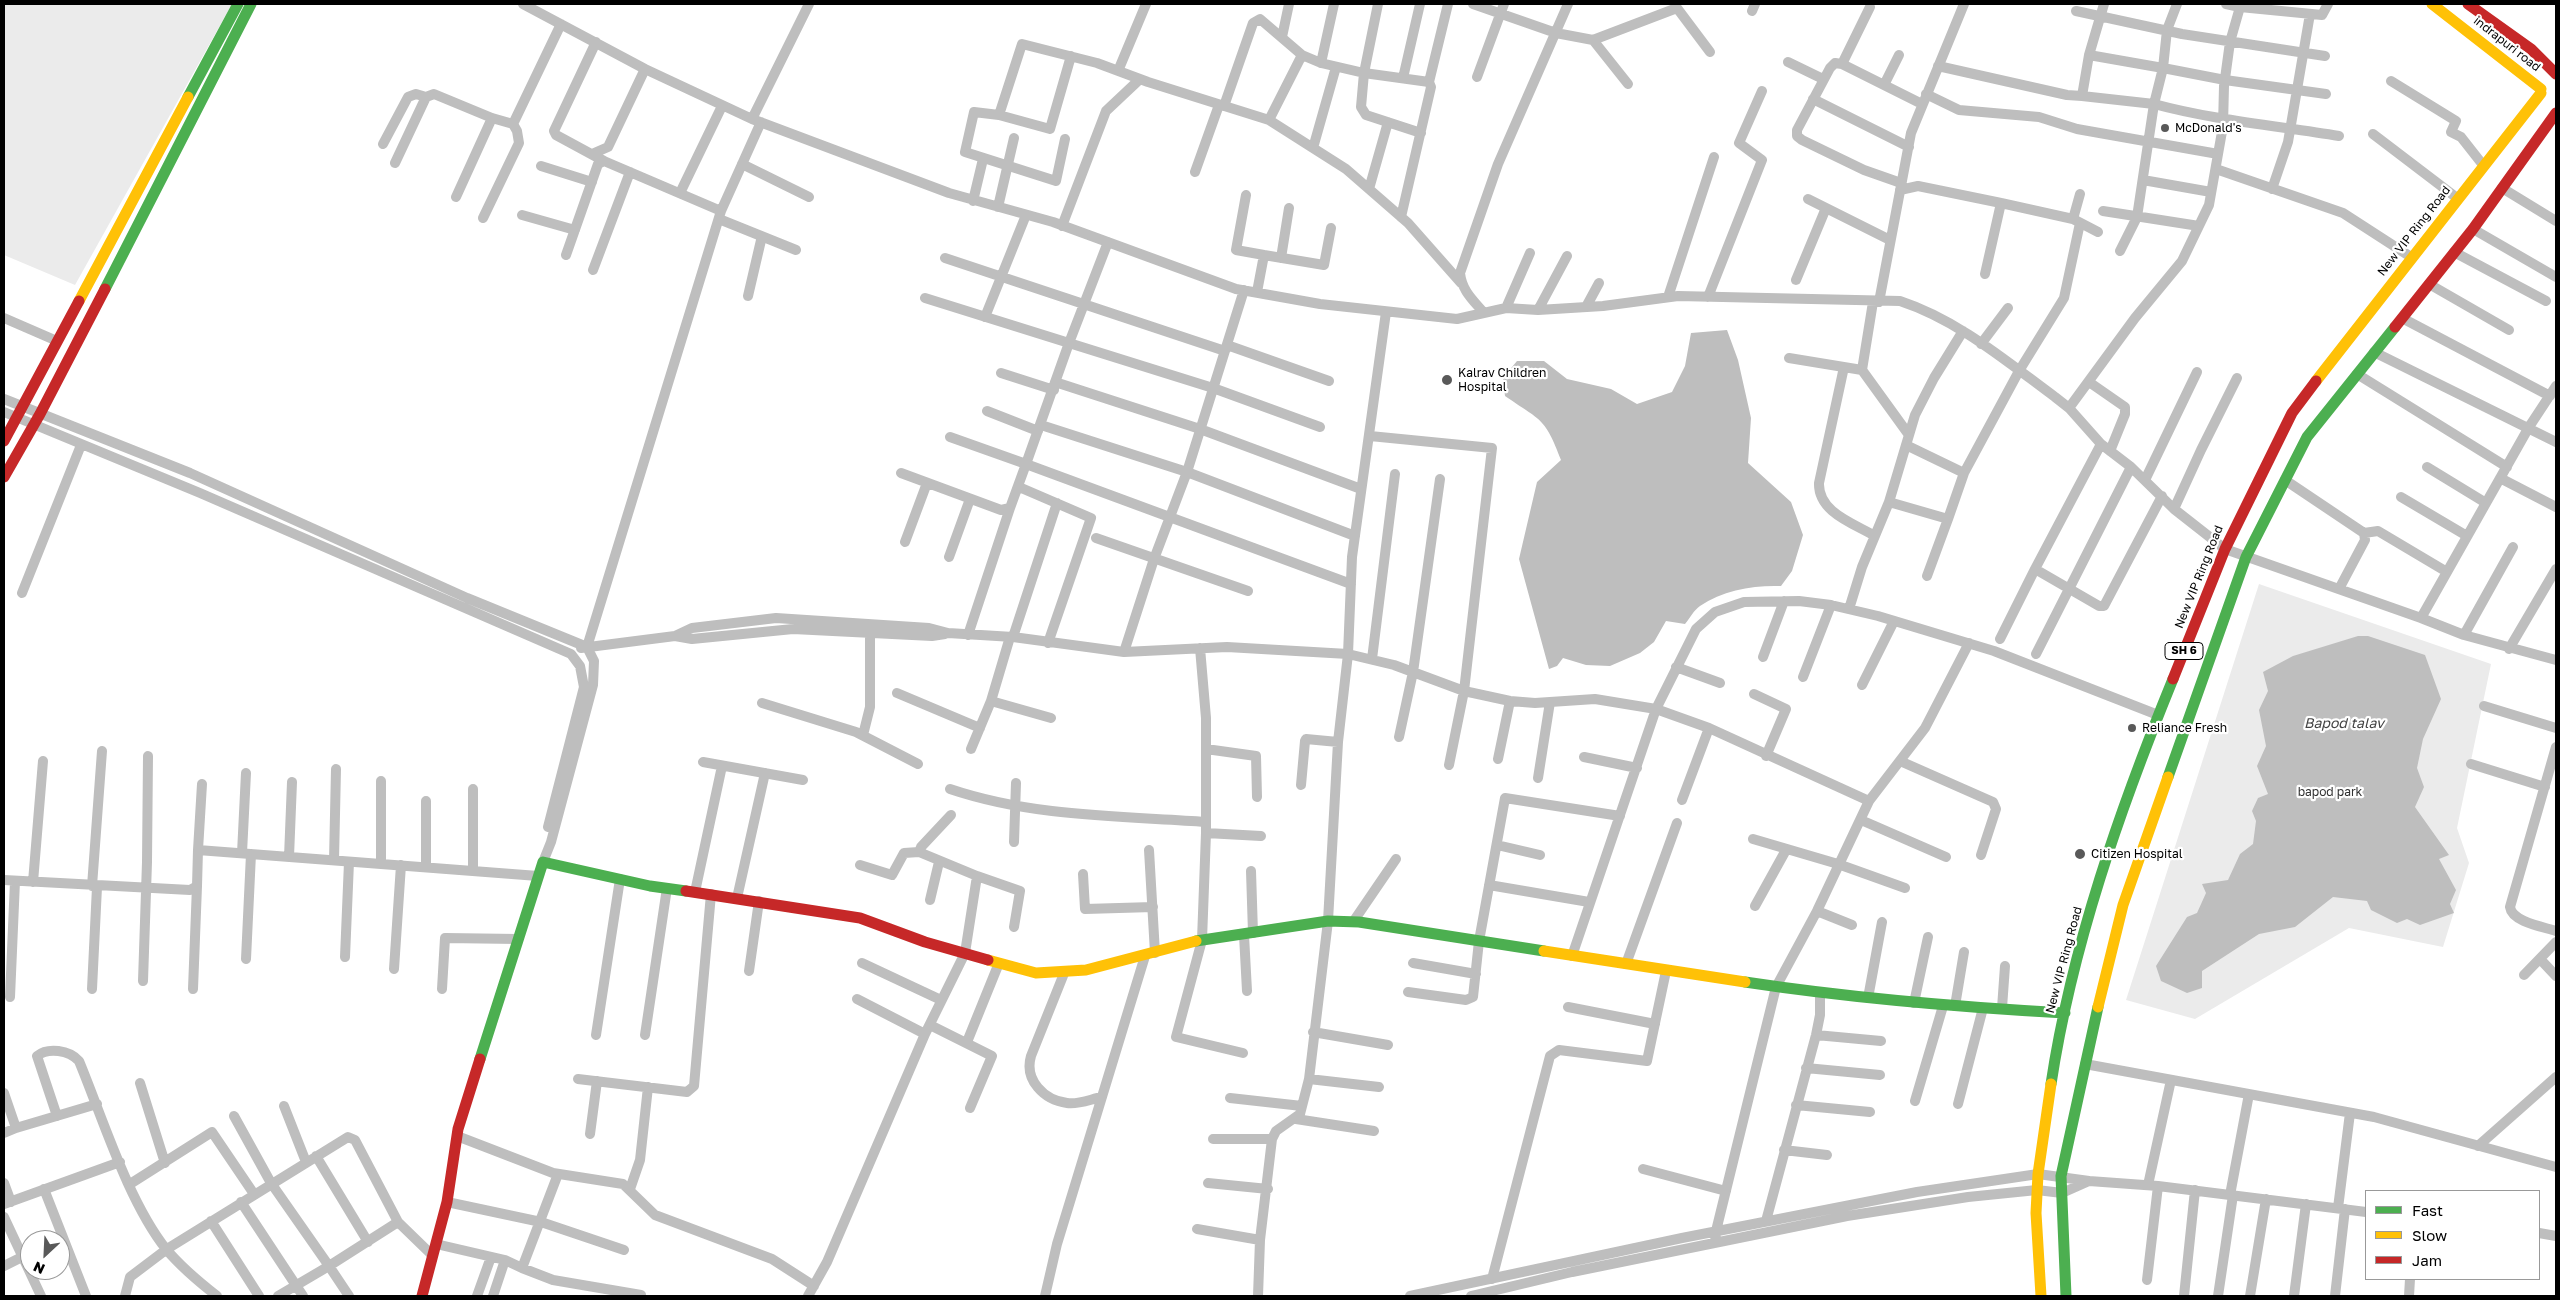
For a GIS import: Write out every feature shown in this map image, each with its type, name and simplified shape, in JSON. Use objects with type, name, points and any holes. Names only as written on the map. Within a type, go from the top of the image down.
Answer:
[{"type":"street","points":[[4,441],[238,4]]},
{"type":"street","points":[[4,477],[37,419],[250,4]]},
{"type":"street","points":[[522,4],[645,69],[757,121],[973,201],[1062,226],[1244,290],[1320,304],[1456,319],[1506,308],[1538,310],[1668,298],[1708,297],[1900,301],[1928,310],[1964,331],[2069,408],[2101,444],[2131,467],[2174,509],[2225,549],[2464,635],[2509,649],[2556,660]]},
{"type":"street","points":[[587,647],[720,215],[742,164],[757,121],[809,4]]},
{"type":"street","points":[[1118,71],[1146,4]]},
{"type":"street","points":[[1282,37],[1289,4]]},
{"type":"street","points":[[1321,63],[1334,4]]},
{"type":"street","points":[[1378,4],[1364,73],[1362,112],[1420,132]]},
{"type":"street","points":[[1403,78],[1420,4]]},
{"type":"street","points":[[1401,218],[1431,87],[1429,82],[1448,4]]},
{"type":"street","points":[[1473,4],[1503,8],[1556,33],[1592,40],[1674,7],[1681,10],[1710,52]]},
{"type":"street","points":[[1461,283],[1460,273],[1498,164],[1568,4]]},
{"type":"street","points":[[1964,4],[1911,133],[1862,370],[1907,440],[1964,473]]},
{"type":"street","points":[[2082,96],[2090,56],[2104,4]]},
{"type":"street","points":[[2120,251],[2137,217],[2154,104],[2164,68],[2167,30],[2177,4]]},
{"type":"street","points":[[2226,4],[2322,15],[2328,4]]},
{"type":"street","name":"indrapuri road","points":[[2432,4],[2541,91],[2546,102],[2556,106]]},
{"type":"street","name":"indrapuri road","points":[[2468,4],[2531,49],[2556,75]]},
{"type":"street","points":[[1842,64],[1870,7]]},
{"type":"street","points":[[2069,408],[2135,318],[2182,261],[2209,204],[2216,170],[2223,117],[2230,42],[2240,7]]},
{"type":"street","points":[[1477,78],[1503,8]]},
{"type":"street","points":[[2076,12],[2230,42],[2325,56]]},
{"type":"street","points":[[2272,189],[2288,142],[2310,14]]},
{"type":"street","points":[[1196,172],[1254,23],[1260,19],[1302,54],[1321,63],[1364,73],[1429,82]]},
{"type":"street","points":[[513,124],[561,24]]},
{"type":"street","points":[[1592,40],[1628,84]]},
{"type":"street","points":[[596,42],[554,131],[556,135],[604,161],[680,193],[762,236],[796,250]]},
{"type":"street","points":[[999,115],[1022,44],[1071,56],[1269,120],[1346,169],[1401,218],[1461,283],[1466,293],[1484,313]]},
{"type":"street","points":[[1269,120],[1302,54]]},
{"type":"street","points":[[1884,85],[1899,55]]},
{"type":"street","points":[[1065,139],[1056,181],[965,152],[974,112],[999,115],[1050,129],[1071,56]]},
{"type":"street","points":[[2090,56],[2225,80],[2326,94]]},
{"type":"street","points":[[1788,62],[1824,79]]},
{"type":"street","points":[[2098,232],[2077,221],[2002,203],[1918,186],[1901,187],[1802,140],[1797,136],[1797,130],[1824,79],[1836,63],[1842,64],[1884,85],[1959,110],[2039,116],[2078,129],[2218,154]]},
{"type":"street","points":[[1313,148],[1336,66]]},
{"type":"street","points":[[1938,66],[2067,95],[2154,104],[2198,116],[2223,117],[2339,136]]},
{"type":"street","points":[[592,154],[608,147],[645,69]]},
{"type":"street","name":"New VIP Ring Road","points":[[2041,1296],[2036,1190],[2058,1039],[2102,868],[2158,715],[2225,549],[2292,413],[2541,91],[2545,80],[2556,75]]},
{"type":"street","points":[[1062,226],[1106,111],[1140,79]]},
{"type":"street","points":[[2391,81],[2456,121],[2451,132],[2461,137],[2483,165]]},
{"type":"street","points":[[1708,297],[1762,160],[1739,143],[1762,91]]},
{"type":"street","points":[[383,144],[408,97],[416,94],[426,97],[434,94],[442,96],[492,118],[513,124],[517,131],[519,143],[483,218]]},
{"type":"street","points":[[395,163],[426,97]]},
{"type":"street","points":[[1813,99],[1909,147]]},
{"type":"street","points":[[680,193],[722,106]]},
{"type":"street","points":[[2066,1296],[2062,1176],[2085,1064],[2126,894],[2246,556],[2307,437],[2473,229],[2556,112]]},
{"type":"street","points":[[456,197],[492,118]]},
{"type":"street","points":[[1369,190],[1388,122]]},
{"type":"street","points":[[2373,134],[2457,198]]},
{"type":"street","points":[[998,207],[1014,138]]},
{"type":"street","points":[[1668,298],[1714,157]]},
{"type":"street","points":[[973,201],[983,159]]},
{"type":"street","points":[[566,255],[598,164],[604,161]]},
{"type":"street","points":[[742,164],[809,197]]},
{"type":"street","points":[[541,166],[592,182]]},
{"type":"street","points":[[2216,170],[2353,218],[2411,257]]},
{"type":"street","points":[[593,270],[630,172]]},
{"type":"street","points":[[2143,180],[2211,192]]},
{"type":"street","points":[[2502,188],[2556,221]]},
{"type":"street","points":[[1927,576],[1964,473],[2019,371],[2064,298],[2080,194]]},
{"type":"street","points":[[1246,195],[1236,250],[1324,265],[1331,228]]},
{"type":"street","points":[[1808,199],[1890,240]]},
{"type":"street","points":[[1985,274],[2002,203]]},
{"type":"street","points":[[1280,258],[1289,208]]},
{"type":"street","points":[[1796,280],[1826,208]]},
{"type":"street","points":[[2103,211],[2199,226]]},
{"type":"street","points":[[522,215],[575,230]]},
{"type":"street","points":[[985,317],[1026,215]]},
{"type":"street","points":[[2473,229],[2556,277]]},
{"type":"street","points":[[748,296],[762,236]]},
{"type":"street","points":[[968,635],[1068,343],[1108,242]]},
{"type":"street","points":[[2454,252],[2546,301]]},
{"type":"street","points":[[1506,308],[1530,253]]},
{"type":"street","points":[[1257,292],[1264,255]]},
{"type":"street","points":[[1538,310],[1567,256]]},
{"type":"street","points":[[945,258],[1329,381]]},
{"type":"street","points":[[1586,307],[1599,283]]},
{"type":"street","points":[[2429,284],[2510,330]]},
{"type":"street","points":[[1124,652],[1154,559],[1186,472],[1244,290]]},
{"type":"street","points":[[925,298],[1213,388],[1320,427]]},
{"type":"street","points":[[1981,344],[2008,308]]},
{"type":"street","points":[[1258,1296],[1260,1240],[1268,1189],[1272,1139],[1276,1131],[1296,1119],[1302,1106],[1309,1079],[1313,1032],[1328,922],[1338,742],[1348,654],[1355,536],[1386,312]]},
{"type":"street","points":[[4,318],[57,340]]},
{"type":"street","points":[[2402,318],[2550,396]]},
{"type":"street","points":[[1849,609],[1862,567],[1889,502],[1915,415],[1934,378],[1964,331]]},
{"type":"street","points":[[2374,352],[2556,442]]},
{"type":"street","points":[[1789,358],[1862,370]]},
{"type":"street","points":[[1844,367],[1820,482],[1820,496],[1830,510],[1875,536]]},
{"type":"street","points":[[2145,480],[2197,372]]},
{"type":"street","points":[[1001,373],[1054,386],[1200,429],[1361,489]]},
{"type":"street","points":[[2357,374],[2506,467]]},
{"type":"street","points":[[2174,509],[2237,378]]},
{"type":"street","points":[[2089,382],[2125,407],[2125,414],[2110,451]]},
{"type":"street","points":[[2421,618],[2529,427],[2556,386]]},
{"type":"street","points":[[4,398],[22,406],[37,419],[80,445],[200,493],[567,651],[580,666],[584,687],[544,841],[545,856]]},
{"type":"street","points":[[4,412],[16,418],[37,419],[206,480],[467,598],[587,647],[594,661],[593,685],[551,842],[538,876],[459,1128],[447,1202],[422,1296]]},
{"type":"street","points":[[987,412],[1186,472],[1355,536]]},
{"type":"street","points":[[1370,436],[1492,448],[1464,691],[1449,765]]},
{"type":"street","points":[[950,437],[1170,516],[1351,584]]},
{"type":"street","points":[[2000,639],[2101,444]]},
{"type":"street","points":[[22,593],[80,445]]},
{"type":"street","points":[[2036,654],[2131,467]]},
{"type":"street","points":[[2427,467],[2486,503]]},
{"type":"street","points":[[902,473],[1001,510],[1010,508]]},
{"type":"street","points":[[1372,660],[1395,474]]},
{"type":"street","points":[[2500,478],[2556,507]]},
{"type":"street","points":[[1399,737],[1413,672],[1440,479]]},
{"type":"street","points":[[200,493],[206,480]]},
{"type":"street","points":[[2285,480],[2364,533],[2378,531],[2447,572]]},
{"type":"street","points":[[905,542],[927,483]]},
{"type":"street","points":[[1019,488],[1091,518],[1048,643]]},
{"type":"street","points":[[227,505],[232,491]]},
{"type":"street","points":[[2035,569],[2099,606],[2104,606],[2162,496]]},
{"type":"street","points":[[2402,498],[2467,536]]},
{"type":"street","points":[[949,557],[970,499]]},
{"type":"street","points":[[1889,502],[1948,519]]},
{"type":"street","points":[[971,749],[991,701],[1057,504]]},
{"type":"street","points":[[2339,589],[2365,540],[2364,533]]},
{"type":"street","points":[[1096,538],[1248,591]]},
{"type":"street","points":[[2464,635],[2513,547]]},
{"type":"street","points":[[2509,649],[2556,569]]},
{"type":"street","points":[[1572,956],[1656,709],[1696,629],[1715,612],[1744,602],[1784,601],[1831,605],[1849,609],[1994,651],[2158,715]]},
{"type":"street","points":[[1763,657],[1784,601]]},
{"type":"street","points":[[1803,678],[1831,605]]},
{"type":"street","points":[[675,636],[692,628],[776,618],[929,628],[948,633],[1011,637],[1124,652],[1227,647],[1348,654],[1413,672],[1464,691],[1510,701],[1550,702],[1595,699],[1656,709],[1709,728],[1766,756],[1869,801]]},
{"type":"street","points":[[1862,685],[1894,621]]},
{"type":"street","points":[[567,651],[675,636],[692,639],[793,629],[932,636],[948,633]]},
{"type":"street","points":[[863,735],[870,707],[870,633]]},
{"type":"street","points":[[1715,1243],[1716,1231],[1776,987],[1817,910],[1869,801],[1925,728],[1969,643]]},
{"type":"street","points":[[1200,648],[1206,749],[1206,828],[1202,940],[1176,1037],[1243,1053]]},
{"type":"street","points":[[1676,667],[1720,684]]},
{"type":"street","points":[[897,693],[980,728]]},
{"type":"street","points":[[1754,694],[1786,709],[1766,756]]},
{"type":"street","points":[[991,701],[1050,718]]},
{"type":"street","points":[[1498,759],[1510,701]]},
{"type":"street","points":[[1538,778],[1550,702]]},
{"type":"street","points":[[762,703],[863,735],[918,764]]},
{"type":"street","points":[[2484,706],[2556,728]]},
{"type":"street","points":[[1682,800],[1709,728]]},
{"type":"street","points":[[1300,785],[1306,739],[1338,742]]},
{"type":"street","points":[[2556,747],[2552,777],[2545,787],[2510,907],[2510,912],[2517,918],[2556,931]]},
{"type":"street","points":[[1206,749],[1256,756],[1257,797]]},
{"type":"street","points":[[92,989],[102,751]]},
{"type":"street","points":[[143,981],[148,756]]},
{"type":"street","points":[[1584,757],[1637,768]]},
{"type":"street","points":[[33,882],[43,761]]},
{"type":"street","points":[[1900,761],[1993,802],[1996,809],[1981,855]]},
{"type":"street","points":[[703,762],[803,780]]},
{"type":"street","points":[[2471,764],[2545,787]]},
{"type":"street","points":[[695,892],[722,766]]},
{"type":"street","points":[[334,860],[336,769]]},
{"type":"street","points":[[738,898],[765,773]]},
{"type":"street","points":[[246,774],[246,959]]},
{"type":"street","points":[[381,781],[381,864]]},
{"type":"street","points":[[289,857],[292,782]]},
{"type":"street","points":[[1014,842],[1016,783]]},
{"type":"street","points":[[193,990],[202,784]]},
{"type":"street","points":[[473,789],[473,871]]},
{"type":"street","points":[[950,789],[1015,808],[1113,817],[1261,836]]},
{"type":"street","points":[[1408,992],[1470,1000],[1474,993],[1479,941],[1505,798],[1620,816]]},
{"type":"street","points":[[426,801],[426,867]]},
{"type":"street","points":[[919,852],[921,847],[951,815]]},
{"type":"street","points":[[1861,820],[1946,857]]},
{"type":"street","points":[[1626,964],[1677,823]]},
{"type":"street","points":[[1754,840],[1838,864],[1905,888]]},
{"type":"street","points":[[1497,845],[1540,855]]},
{"type":"street","points":[[198,850],[538,876]]},
{"type":"street","points":[[1045,1296],[1057,1244],[1102,1097],[1150,954],[1153,907],[1149,850]]},
{"type":"street","points":[[1755,906],[1786,850]]},
{"type":"street","points":[[860,866],[892,874],[905,853],[919,852],[976,876],[1018,889],[1020,894],[1014,927]]},
{"type":"street","points":[[545,856],[620,879],[860,918],[925,942],[1036,973],[1086,970],[1202,940],[1328,922],[1353,922],[1820,994],[1949,1006],[2065,1013]]},
{"type":"street","points":[[1353,922],[1396,859]]},
{"type":"street","points":[[345,957],[349,862]]},
{"type":"street","points":[[930,900],[940,862]]},
{"type":"street","points":[[394,969],[401,865]]},
{"type":"street","points":[[1247,991],[1251,871]]},
{"type":"street","points":[[1083,874],[1085,909],[1153,907]]},
{"type":"street","points":[[809,1296],[941,1000],[965,953],[976,876]]},
{"type":"street","points":[[596,1036],[620,879]]},
{"type":"street","points":[[4,880],[185,891],[197,886]]},
{"type":"street","points":[[10,997],[15,881]]},
{"type":"street","points":[[1489,885],[1589,902]]},
{"type":"street","points":[[645,1035],[667,888]]},
{"type":"street","points":[[578,1079],[687,1092],[694,1086],[711,894]]},
{"type":"street","points":[[749,971],[759,901]]},
{"type":"street","points":[[1817,910],[1852,925]]},
{"type":"street","points":[[1868,998],[1882,922]]},
{"type":"street","points":[[1914,1003],[1928,937]]},
{"type":"street","points":[[442,989],[445,938],[518,940]]},
{"type":"street","points":[[2524,975],[2556,942]]},
{"type":"street","points":[[1915,1101],[1949,1006],[1964,952]]},
{"type":"street","points":[[2540,959],[2556,976]]},
{"type":"street","points":[[862,963],[941,1000]]},
{"type":"street","points":[[967,1042],[999,963]]},
{"type":"street","points":[[1413,964],[1476,974]]},
{"type":"street","points":[[2002,1008],[2004,966]]},
{"type":"street","points":[[1065,971],[1031,1056],[1029,1067],[1032,1079],[1042,1094],[1060,1102],[1076,1103],[1102,1097]]},
{"type":"street","points":[[1492,1279],[1550,1056],[1559,1050],[1645,1062],[1666,971]]},
{"type":"street","points":[[1766,1221],[1816,1035],[1820,1015],[1820,994]]},
{"type":"street","points":[[856,999],[928,1029],[967,1042],[992,1056],[970,1108]]},
{"type":"street","points":[[1568,1007],[1655,1024]]},
{"type":"street","points":[[1958,1104],[1983,1008]]},
{"type":"street","points":[[1313,1032],[1388,1045]]},
{"type":"street","points":[[1816,1035],[1881,1041]]},
{"type":"street","points":[[57,1116],[36,1056],[44,1052],[64,1052],[77,1058],[120,1162],[151,1226],[166,1249],[195,1279],[217,1296]]},
{"type":"street","points":[[2085,1064],[2350,1113],[2556,1168]]},
{"type":"street","points":[[1806,1068],[1880,1075]]},
{"type":"street","points":[[2478,1146],[2556,1077]]},
{"type":"street","points":[[1309,1079],[1379,1087]]},
{"type":"street","points":[[2147,1280],[2153,1185],[2171,1080]]},
{"type":"street","points":[[590,1134],[597,1081]]},
{"type":"street","points":[[140,1083],[165,1163]]},
{"type":"street","points":[[630,1189],[640,1160],[648,1087]]},
{"type":"street","points":[[4,1093],[16,1128]]},
{"type":"street","points":[[2218,1296],[2231,1195],[2250,1094]]},
{"type":"street","points":[[1230,1098],[1302,1106]]},
{"type":"street","points":[[4,1133],[97,1104]]},
{"type":"street","points":[[1796,1105],[1870,1112]]},
{"type":"street","points":[[284,1106],[306,1162]]},
{"type":"street","points":[[2335,1296],[2350,1113]]},
{"type":"street","points":[[234,1116],[271,1183],[349,1296]]},
{"type":"street","points":[[1296,1119],[1374,1131]]},
{"type":"street","points":[[459,1128],[558,1174],[619,1183],[630,1189],[655,1215],[772,1259],[816,1281]]},
{"type":"street","points":[[130,1184],[212,1132],[254,1194]]},
{"type":"street","points":[[125,1296],[130,1277],[166,1249],[271,1183],[351,1137],[398,1222],[432,1255]]},
{"type":"street","points":[[1213,1139],[1272,1139]]},
{"type":"street","points":[[1784,1150],[1827,1155]]},
{"type":"street","points":[[316,1156],[368,1242]]},
{"type":"street","points":[[4,1183],[7,1203],[120,1162]]},
{"type":"street","points":[[1643,1169],[1726,1191]]},
{"type":"street","points":[[522,1268],[558,1174]]},
{"type":"street","points":[[1410,1296],[1766,1221],[1917,1192],[2038,1174],[2089,1181],[2153,1185],[2365,1212]]},
{"type":"street","points":[[1472,1296],[1572,1272],[1847,1216],[1962,1197],[2036,1190],[2062,1193],[2089,1181]]},
{"type":"street","points":[[1208,1182],[1268,1189]]},
{"type":"street","points":[[44,1189],[86,1296]]},
{"type":"street","points":[[2184,1296],[2195,1190]]},
{"type":"street","points":[[2250,1296],[2266,1199]]},
{"type":"street","points":[[241,1202],[303,1296]]},
{"type":"street","points":[[447,1202],[540,1222],[624,1250]]},
{"type":"street","points":[[2294,1296],[2306,1204]]},
{"type":"street","points":[[4,1217],[20,1253]]},
{"type":"street","points":[[211,1221],[259,1296]]},
{"type":"street","points":[[278,1296],[398,1222]]},
{"type":"street","points":[[1197,1229],[1260,1240]]},
{"type":"street","points":[[2540,1233],[2556,1236]]},
{"type":"street","points":[[436,1244],[505,1260],[553,1280],[641,1295]]},
{"type":"street","points":[[476,1296],[491,1257]]},
{"type":"street","points":[[4,1266],[20,1258]]},
{"type":"street","points":[[493,1296],[505,1260]]},
{"type":"street","points":[[33,1280],[40,1296]]},
{"type":"street","points":[[2409,1296],[2410,1280]]},
{"type":"green space","points":[[4,4],[232,4],[75,285],[4,255]]},
{"type":"green space","name":"bapod park","points":[[2259,584],[2491,664],[2457,828],[2469,863],[2443,947],[2349,928],[2195,1019],[2126,1000]]},
{"type":"water","points":[[1727,330],[1738,360],[1751,418],[1748,463],[1791,502],[1803,535],[1792,571],[1781,586],[1760,586],[1729,592],[1700,606],[1685,624],[1666,621],[1654,642],[1640,653],[1610,666],[1586,665],[1563,658],[1557,666],[1549,669],[1519,559],[1537,482],[1561,460],[1546,427],[1534,416],[1505,396],[1503,378],[1517,361],[1544,361],[1567,379],[1611,389],[1637,404],[1672,392],[1685,366],[1691,333]]},
{"type":"water","name":"Bapod talav","points":[[2358,636],[2368,636],[2425,655],[2441,699],[2423,739],[2417,768],[2424,787],[2415,807],[2449,855],[2439,859],[2456,890],[2450,904],[2454,913],[2420,925],[2407,919],[2397,923],[2371,910],[2367,901],[2333,897],[2295,927],[2259,934],[2202,971],[2202,988],[2187,993],[2161,981],[2156,966],[2187,917],[2197,913],[2206,893],[2202,884],[2228,880],[2240,854],[2253,844],[2256,821],[2252,811],[2258,798],[2268,794],[2257,766],[2266,746],[2259,710],[2268,691],[2263,672],[2293,656]]},
{"type":"traffic: fast","points":[[188,97],[238,4]]},
{"type":"traffic: fast","points":[[105,289],[251,4]]},
{"type":"traffic: fast","points":[[2168,777],[2246,557],[2307,437],[2395,327]]},
{"type":"traffic: fast","points":[[2051,1084],[2071,980],[2100,878],[2153,728],[2173,679]]},
{"type":"traffic: fast","points":[[480,1059],[543,862],[650,886],[686,891]]},
{"type":"traffic: fast","points":[[1196,941],[1328,921],[1359,922],[1544,951]]},
{"type":"traffic: fast","points":[[1745,982],[1904,1001],[2065,1013]]},
{"type":"traffic: fast","points":[[2066,1296],[2061,1176],[2098,1007]]},
{"type":"traffic: slow","points":[[2432,4],[2541,89]]},
{"type":"traffic: slow","points":[[2316,381],[2541,93]]},
{"type":"traffic: slow","points":[[79,301],[188,97]]},
{"type":"traffic: slow","points":[[2098,1007],[2123,905],[2168,777]]},
{"type":"traffic: slow","points":[[988,960],[1036,973],[1086,970],[1196,941]]},
{"type":"traffic: slow","points":[[1544,951],[1745,982]]},
{"type":"traffic: slow","points":[[2041,1296],[2036,1213],[2038,1174],[2051,1084]]},
{"type":"traffic: jam","points":[[2468,4],[2531,49],[2556,74]]},
{"type":"traffic: jam","points":[[2395,327],[2473,229],[2556,113]]},
{"type":"traffic: jam","points":[[4,477],[40,414],[105,289]]},
{"type":"traffic: jam","points":[[4,441],[79,301]]},
{"type":"traffic: jam","points":[[2173,679],[2225,549],[2292,413],[2316,381]]},
{"type":"traffic: jam","points":[[686,891],[860,918],[925,942],[988,960]]},
{"type":"traffic: jam","points":[[422,1296],[447,1202],[458,1129],[480,1059]]},
{"type":"place","name":"McDonald's","points":[[2165,128]]},
{"type":"place","name":"Kalrav Children Hospital","points":[[1447,380]]},
{"type":"place","name":"Reliance Fresh","points":[[2132,728]]},
{"type":"place","name":"Citizen Hospital","points":[[2080,854]]}]
